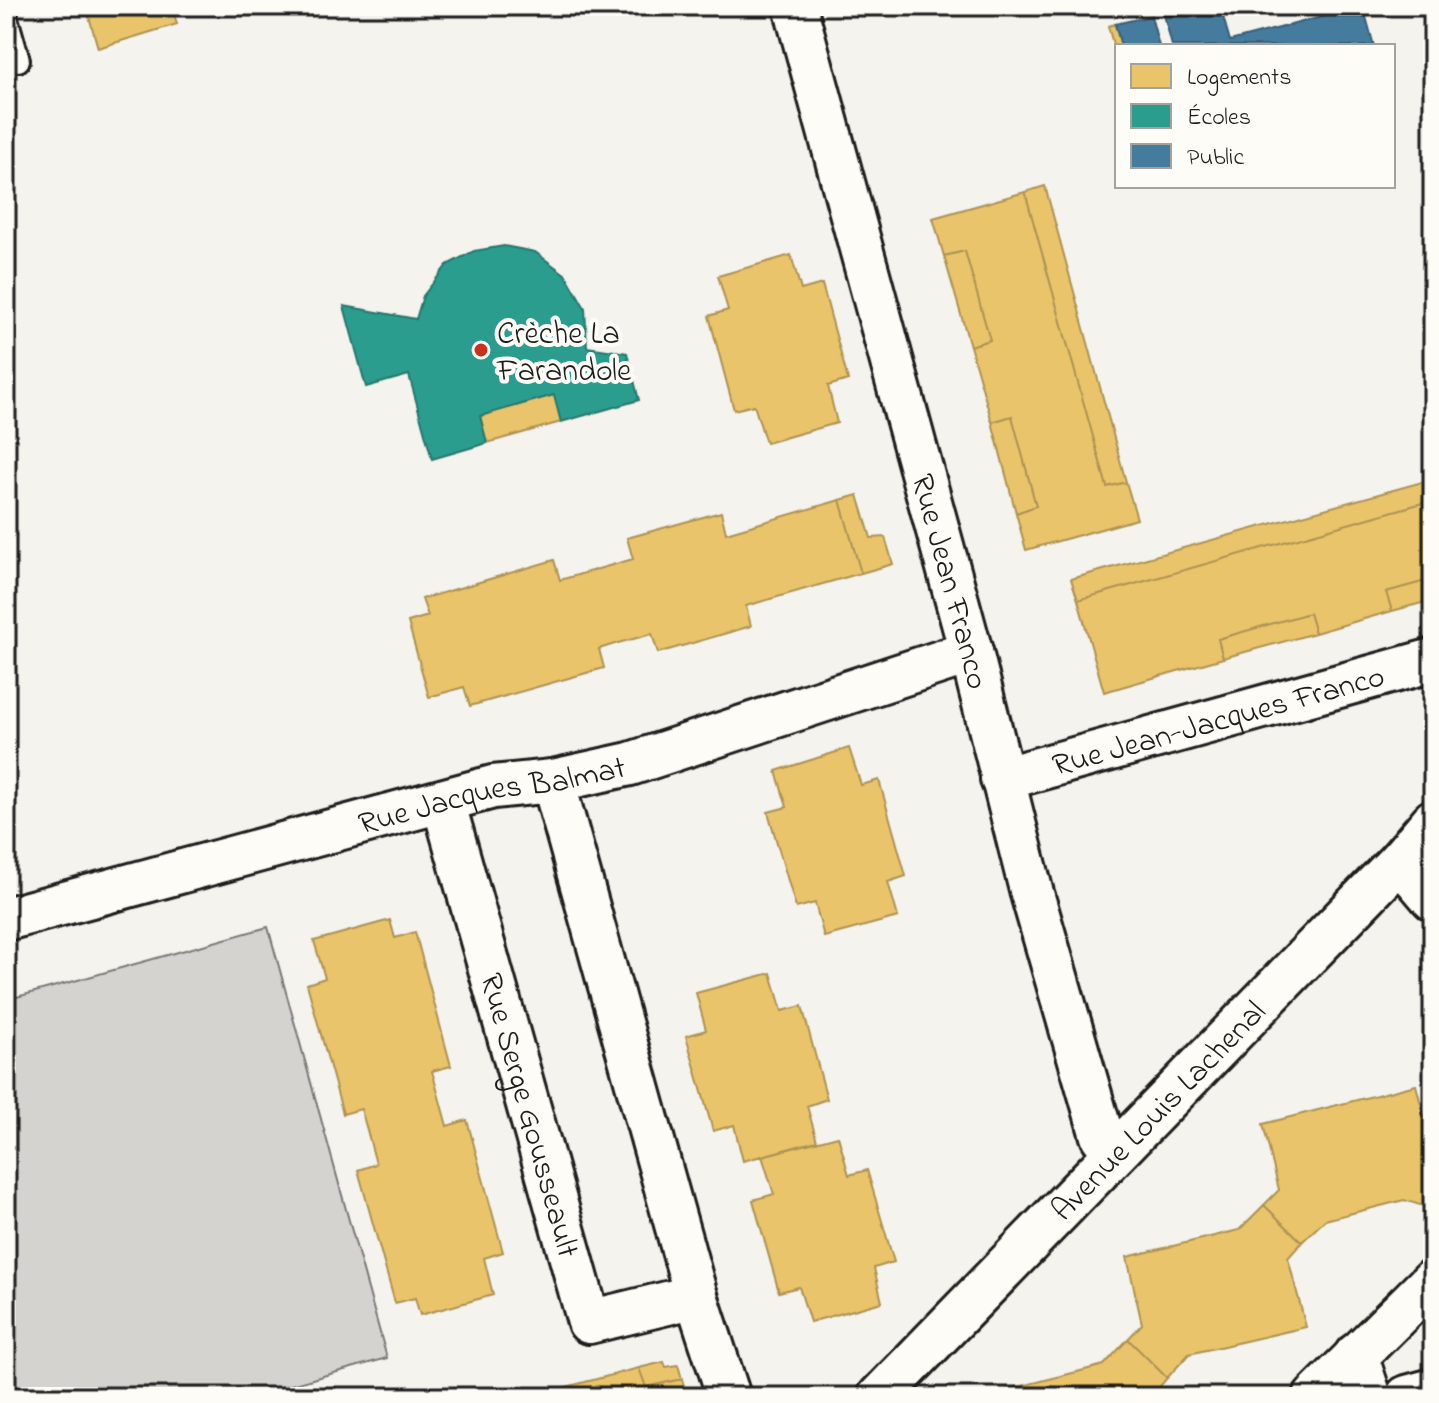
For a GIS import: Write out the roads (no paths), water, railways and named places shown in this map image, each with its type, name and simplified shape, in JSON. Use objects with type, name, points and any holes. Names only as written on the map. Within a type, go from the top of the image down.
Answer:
[{"type":"street","name":"Rue Jean Franco","points":[[795,6],[971,652],[1002,779],[1102,1136],[1115,1152]]},
{"type":"street","name":"Rue Jacques Balmat","points":[[6,919],[493,787],[553,781],[630,764],[971,652]]},
{"type":"street","name":"Rue Jean-Jacques Franco","points":[[1002,779],[1433,660]]},
{"type":"street","points":[[553,781],[696,1296],[729,1397]]},
{"type":"street","name":"Rue Serge Gousseault","points":[[443,801],[589,1322],[696,1296]]},
{"type":"street","name":"Avenue Louis Lachenal","points":[[879,1397],[1400,860],[1433,821]]},
{"type":"street","points":[[1400,860],[1433,899]]},
{"type":"street","points":[[1315,1397],[1433,1280]]},
{"type":"street","points":[[1356,1355],[1370,1397]]},
{"type":"street","points":[[1407,1397],[1433,1390]]},
{"type":"lane","points":[[6,18],[18,60]]},
{"type":"place","name":"Crèche La Farandole","points":[[481,350]]}]
